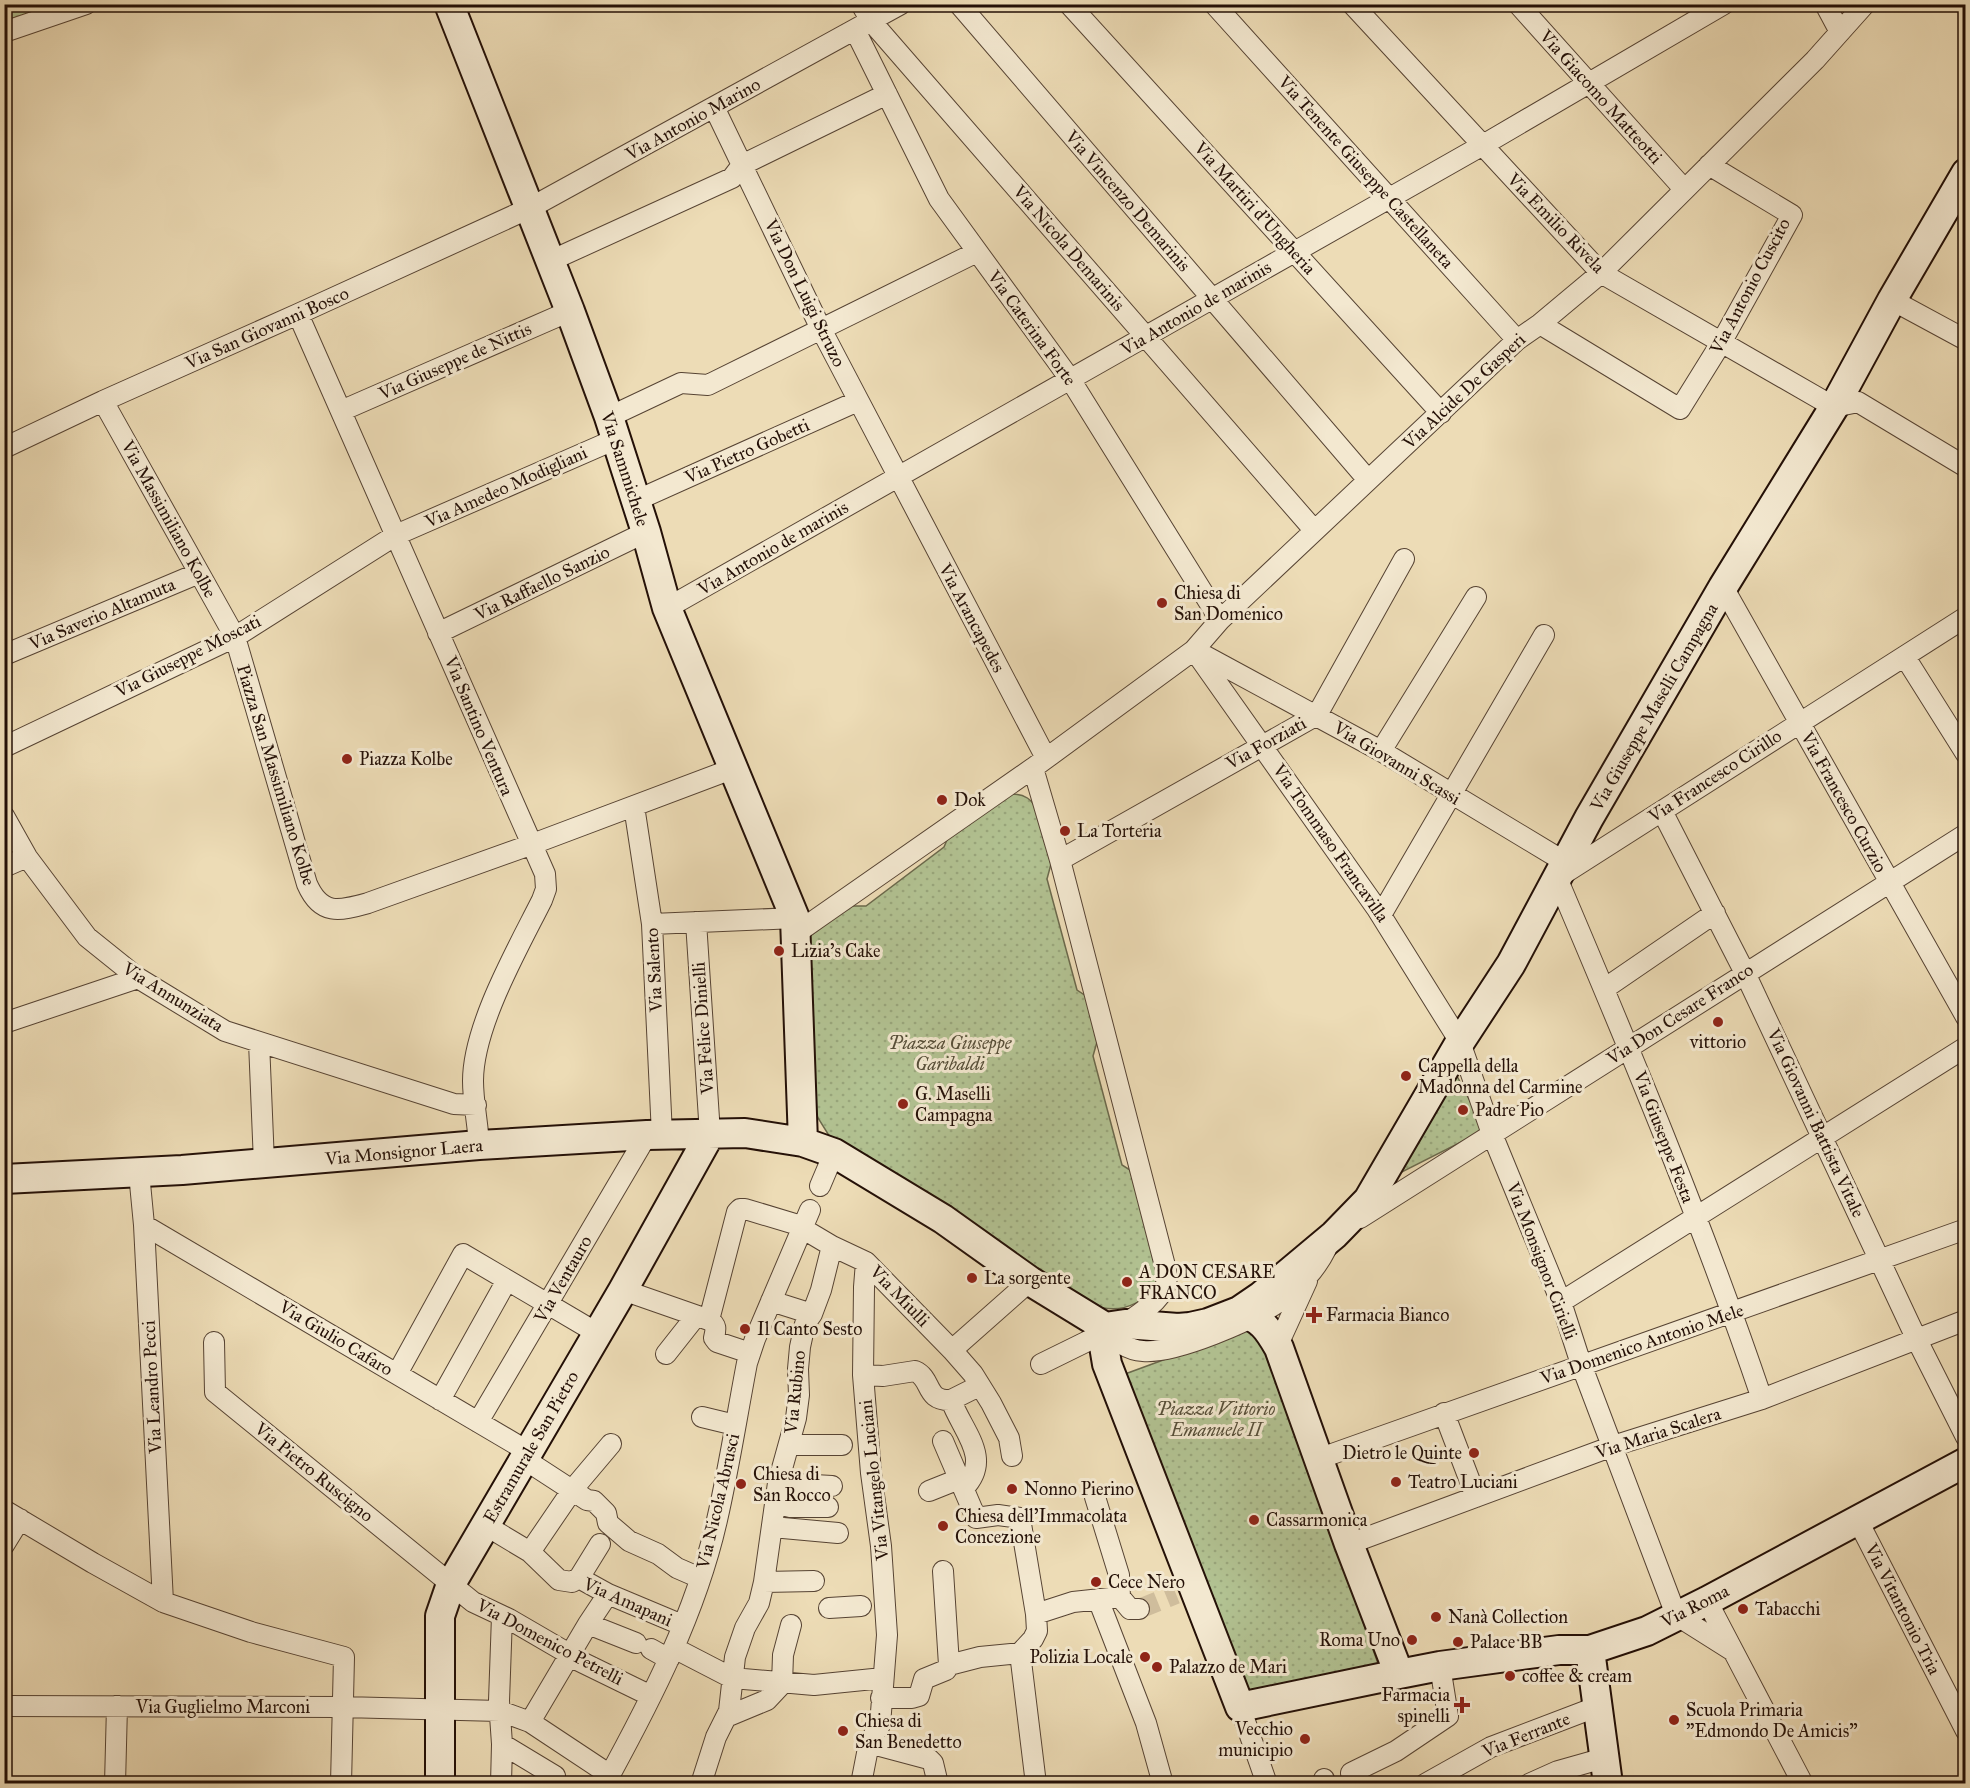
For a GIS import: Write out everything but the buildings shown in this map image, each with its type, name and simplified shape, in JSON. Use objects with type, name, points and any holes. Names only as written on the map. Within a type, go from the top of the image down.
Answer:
[{"type":"street","points":[[4,32],[86,4]]},
{"type":"street","name":"Via Sammichele","points":[[449,4],[570,311],[646,532],[667,608],[795,926]]},
{"type":"street","name":"Via Antonio Marino","points":[[530,208],[714,107],[862,18],[901,4]]},
{"type":"street","name":"Via Vincenzo Demarinis","points":[[959,4],[1368,480]]},
{"type":"street","name":"Via Martiri d'Ungheria","points":[[1069,4],[1441,413]]},
{"type":"street","name":"Via Tenente Giuseppe Castellaneta","points":[[1214,4],[1517,340]]},
{"type":"street","name":"Via Emilio Rivela","points":[[1352,4],[1601,273],[1834,407]]},
{"type":"street","name":"Via Giacomo Matteotti","points":[[1518,4],[1684,189]]},
{"type":"street","name":"Via Antonio de marinis","points":[[667,608],[1483,145],[1724,4]]},
{"type":"street","points":[[1825,4],[1840,32]]},
{"type":"street","name":"Via Alcide De Gasperi","points":[[1040,763],[1194,650],[1220,620],[1517,340],[1540,324],[1601,273],[1815,60],[1865,4]]},
{"type":"street","name":"Via Caterina Forte","points":[[862,18],[887,94],[939,200],[1070,379],[1220,620]]},
{"type":"street","name":"Via Nicola Demarinis","points":[[862,18],[1147,337],[1314,530]]},
{"type":"street","points":[[550,261],[732,178],[742,165],[887,94]]},
{"type":"street","name":"Via Don Luigi Struzo","points":[[714,107],[821,328],[898,477]]},
{"type":"street","name":"Via Antonio Cuscito","points":[[1540,324],[1680,409],[1721,343],[1792,216],[1708,165]]},
{"type":"street","name":"Via Giuseppe Maselli Campagna","points":[[1111,1328],[1190,1327],[1246,1314],[1261,1296],[1334,1234],[1368,1200],[1460,1042],[1511,964],[1561,870],[1723,587],[1834,407],[1965,173]]},
{"type":"street","name":"Via San Giovanni Bosco","points":[[4,448],[530,208]]},
{"type":"street","name":"Via Amedeo Modigliani","points":[[396,536],[612,428],[681,383],[708,385],[977,252]]},
{"type":"street","points":[[1892,300],[1965,340]]},
{"type":"street","name":"Via Giuseppe de Nittis","points":[[341,411],[570,311]]},
{"type":"street","name":"Via Santino Ventura","points":[[298,314],[530,845],[545,874],[546,889],[502,981],[476,1055],[473,1080],[479,1145]]},
{"type":"street","name":"Via Massimiliano Kolbe","points":[[103,401],[235,637]]},
{"type":"street","name":"Via Pietro Gobetti","points":[[635,501],[858,401]]},
{"type":"street","points":[[1834,407],[1858,402],[1965,467]]},
{"type":"street","name":"Via Arancapedes","points":[[898,477],[1040,763]]},
{"type":"street","name":"Via Raffaello Sanzio","points":[[438,633],[646,532]]},
{"type":"street","name":"Via Giuseppe Moscati","points":[[4,747],[235,637],[396,536]]},
{"type":"street","name":"Via Forziati","points":[[1060,860],[1317,716],[1404,559]]},
{"type":"street","name":"Via Saverio Altamuta","points":[[4,655],[200,573]]},
{"type":"street","name":"Via Francesco Curzio","points":[[1723,587],[1965,1017]]},
{"type":"street","points":[[1380,751],[1476,597]]},
{"type":"street","name":"Via Francesco Cirillo","points":[[1561,870],[1662,811],[1965,617]]},
{"type":"street","points":[[1381,915],[1544,635]]},
{"type":"street","name":"Piazza San Massimiliano Kolbe","points":[[235,637],[307,884],[313,897],[325,907],[342,910],[368,903],[732,769]]},
{"type":"street","name":"Via Giovanni Scassi","points":[[1194,650],[1380,751],[1561,870]]},
{"type":"street","name":"Via Tommaso Francavilla","points":[[1194,650],[1381,915],[1460,1042]]},
{"type":"street","points":[[1905,657],[1965,754]]},
{"type":"street","points":[[652,924],[696,922],[795,926],[1040,763],[1060,860],[1156,1225],[1167,1278],[1164,1289],[1143,1311],[1041,1364]]},
{"type":"street","name":"Via Salento","points":[[634,806],[652,924],[655,1135]]},
{"type":"street","name":"Via Giovanni Battista Vitale","points":[[1662,811],[1745,973],[1917,1340],[1965,1437]]},
{"type":"street","name":"Via Annunziata","points":[[4,816],[27,857],[87,938],[138,978],[225,1031],[454,1104],[476,1105]]},
{"type":"street","name":"Via Don Cesare Franco","points":[[1334,1234],[1965,834]]},
{"type":"street","points":[[4,867],[27,857]]},
{"type":"street","name":"Via Giuseppe Festa","points":[[1561,870],[1604,989],[1733,1313],[1762,1399]]},
{"type":"street","points":[[1604,989],[1715,914]]},
{"type":"street","name":"Via Felice Dinielli","points":[[696,922],[710,1134]]},
{"type":"street","points":[[795,926],[803,1142],[834,1153],[943,1219],[1030,1281],[1111,1328]]},
{"type":"street","points":[[4,1023],[138,978]]},
{"type":"street","points":[[259,1042],[264,1163]]},
{"type":"street","name":"Via Monsignor Cirielli","points":[[1460,1042],[1492,1134],[1561,1302],[1581,1364],[1676,1616]]},
{"type":"street","points":[[1561,1302],[1965,1047]]},
{"type":"street","name":"Via Monsignor Laera","points":[[4,1179],[139,1173],[479,1145],[655,1135],[745,1133],[803,1142]]},
{"type":"street","name":"Estramurale San Pietro","points":[[440,1784],[440,1616],[451,1584],[623,1290],[710,1134]]},
{"type":"street","name":"Via Ventauro","points":[[478,1422],[547,1305],[655,1135]]},
{"type":"street","points":[[820,1186],[834,1153]]},
{"type":"street","name":"Via Leandro Pecci","points":[[139,1173],[144,1225],[163,1602]]},
{"type":"street","name":"Via Miulli","points":[[702,1318],[737,1212],[740,1209],[785,1221],[806,1219],[832,1246],[866,1262],[973,1374],[1009,1438],[1012,1456]]},
{"type":"street","name":"Via Nicola Abrusci","points":[[607,1779],[671,1653],[700,1578],[717,1521],[750,1353],[806,1219]]},
{"type":"street","name":"Via Giulio Cafaro","points":[[144,1225],[478,1422],[587,1500],[594,1501],[606,1514],[608,1523],[629,1541],[658,1554],[677,1568],[700,1578]]},
{"type":"street","name":"Via Domenico Antonio Mele","points":[[1318,1459],[1965,1229]]},
{"type":"street","points":[[1246,1314],[1281,1301],[1308,1277],[1318,1264],[1334,1234]]},
{"type":"street","name":"Via Rubino","points":[[701,1784],[716,1737],[729,1711],[735,1657],[753,1611],[759,1603],[772,1527],[781,1506],[778,1482],[789,1445],[799,1395],[800,1347],[805,1324],[812,1314],[821,1290],[832,1246]]},
{"type":"street","points":[[397,1374],[463,1254],[597,1333]]},
{"type":"street","name":"Via Vitangelo Luciani","points":[[861,1784],[869,1743],[880,1725],[888,1635],[876,1605],[881,1546],[871,1473],[863,1375],[866,1262]]},
{"type":"street","points":[[1279,1348],[1308,1277]]},
{"type":"street","points":[[440,1400],[507,1280]]},
{"type":"street","points":[[952,1350],[1030,1281]]},
{"type":"street","points":[[623,1290],[714,1323],[716,1327],[714,1338],[717,1342],[750,1353]]},
{"type":"street","points":[[771,1301],[812,1314]]},
{"type":"street","points":[[1246,1314],[1270,1332],[1279,1348],[1349,1544],[1399,1674]]},
{"type":"street","points":[[666,1354],[702,1318]]},
{"type":"street","name":"Via Maria Scalera","points":[[1349,1544],[1613,1446],[1762,1399],[1965,1320]]},
{"type":"street","points":[[1111,1328],[1107,1364],[1240,1707],[1267,1784]]},
{"type":"street","name":"Via Pietro Ruscigno","points":[[214,1342],[215,1392],[451,1584]]},
{"type":"street","points":[[863,1375],[883,1376],[915,1371],[924,1378],[933,1396],[939,1400],[951,1400],[979,1386]]},
{"type":"street","points":[[929,1491],[962,1484],[975,1473],[977,1458],[951,1400]]},
{"type":"street","points":[[1444,1413],[1476,1497]]},
{"type":"street","points":[[702,1417],[735,1425]]},
{"type":"street","points":[[944,1441],[976,1518],[998,1515],[1020,1518],[1036,1614],[1036,1634],[1020,1653],[980,1657],[949,1665]]},
{"type":"street","points":[[530,1552],[573,1489],[611,1444]]},
{"type":"street","points":[[789,1445],[842,1445]]},
{"type":"street","name":"Via Roma","points":[[1240,1707],[1440,1666],[1559,1650],[1590,1650],[1647,1630],[1707,1601],[1965,1462]]},
{"type":"street","points":[[778,1482],[832,1486]]},
{"type":"street","points":[[1095,1497],[1119,1575],[1120,1597],[1130,1609],[1139,1609]]},
{"type":"street","points":[[781,1506],[828,1508]]},
{"type":"street","points":[[4,1545],[12,1515],[163,1602],[250,1632],[344,1657],[341,1784]]},
{"type":"street","name":"Via Vitantonio Tria","points":[[1857,1519],[1965,1731]]},
{"type":"street","name":"Via Amapani","points":[[485,1525],[530,1552],[559,1580],[572,1582],[579,1578],[608,1594],[682,1626]]},
{"type":"street","points":[[772,1527],[838,1533]]},
{"type":"street","points":[[579,1578],[600,1544]]},
{"type":"street","points":[[881,1698],[919,1696],[924,1679],[946,1670],[949,1665],[943,1571]]},
{"type":"street","points":[[764,1582],[814,1581]]},
{"type":"street","name":"Via Domenico Petrelli","points":[[451,1584],[473,1602],[502,1616],[569,1656],[651,1696]]},
{"type":"street","points":[[530,1722],[608,1594]]},
{"type":"street","points":[[1036,1614],[1073,1602],[1120,1597]]},
{"type":"street","points":[[1098,1599],[1146,1723],[1163,1784]]},
{"type":"street","points":[[1707,1601],[1803,1784]]},
{"type":"street","points":[[829,1608],[876,1605]]},
{"type":"street","points":[[501,1784],[502,1616]]},
{"type":"street","points":[[1676,1616],[1733,1651]]},
{"type":"street","points":[[588,1624],[643,1646],[671,1653],[732,1678],[813,1685],[883,1678]]},
{"type":"street","points":[[726,1717],[767,1700],[782,1684],[783,1655],[791,1625]]},
{"type":"street","points":[[1528,1784],[1558,1771],[1606,1771],[1590,1650]]},
{"type":"street","points":[[1020,1653],[1036,1784]]},
{"type":"street","points":[[1354,1784],[1351,1773],[1396,1751],[1448,1716],[1440,1666]]},
{"type":"street","name":"Via Guglielmo Marconi","points":[[4,1706],[342,1707],[500,1711],[530,1722],[607,1779]]},
{"type":"street","points":[[115,1784],[117,1706]]},
{"type":"street","name":"Via Ferrante","points":[[1425,1784],[1491,1747],[1596,1707]]},
{"type":"street","points":[[869,1743],[929,1759],[933,1763],[938,1784]]},
{"type":"street","points":[[502,1744],[555,1776]]},
{"type":"green space","points":[[5,4],[65,5],[5,25]]},
{"type":"green space","name":"Piazza Giuseppe Garibaldi","points":[[1011,794],[1027,798],[1037,811],[1051,864],[1047,879],[1077,990],[1086,996],[1097,1042],[1093,1056],[1122,1165],[1130,1170],[1158,1273],[1156,1291],[1124,1308],[1107,1309],[1087,1304],[833,1142],[818,1118],[812,1102],[809,937],[850,906],[866,906],[944,847],[949,835]]},
{"type":"green space","points":[[1457,1076],[1485,1130],[1398,1174]]},
{"type":"green space","name":"Piazza Vittorio Emanuele II","points":[[1256,1326],[1380,1669],[1245,1695],[1125,1374]]},
{"type":"tunnel","points":[[1139,1609],[1176,1594]]},
{"type":"place","name":"Chiesa di San Domenico","points":[[1162,603]]},
{"type":"place","name":"Piazza Kolbe","points":[[347,759]]},
{"type":"place","name":"Dok","points":[[942,800]]},
{"type":"place","name":"La Torteria","points":[[1065,831]]},
{"type":"place","name":"Lizia's Cake","points":[[779,951]]},
{"type":"place","name":"vittorio","points":[[1718,1022]]},
{"type":"place","name":"Cappella della Madonna del Carmine","points":[[1406,1076]]},
{"type":"place","name":"G. Maselli Campagna","points":[[903,1104]]},
{"type":"place","name":"Padre Pio","points":[[1463,1110]]},
{"type":"place","name":"La sorgente","points":[[972,1278]]},
{"type":"place","name":"A DON CESARE FRANCO","points":[[1127,1282]]},
{"type":"place","name":"Farmacia Bianco","points":[[1314,1315]]},
{"type":"place","name":"Il Canto Sesto","points":[[745,1329]]},
{"type":"place","name":"Dietro le Quinte","points":[[1474,1453]]},
{"type":"place","name":"Teatro Luciani","points":[[1396,1482]]},
{"type":"place","name":"Chiesa di San Rocco","points":[[741,1484]]},
{"type":"place","name":"Nonno Pierino","points":[[1012,1489]]},
{"type":"place","name":"Cassarmonica","points":[[1254,1520]]},
{"type":"place","name":"Chiesa dell'Immacolata Concezione","points":[[943,1526]]},
{"type":"place","name":"Cece Nero","points":[[1096,1582]]},
{"type":"place","name":"Tabacchi","points":[[1743,1609]]},
{"type":"place","name":"Nanà Collection","points":[[1436,1617]]},
{"type":"place","name":"Roma Uno","points":[[1412,1640]]},
{"type":"place","name":"Palace BB","points":[[1458,1642]]},
{"type":"place","name":"Polizia Locale","points":[[1145,1657]]},
{"type":"place","name":"Palazzo de Mari","points":[[1157,1667]]},
{"type":"place","name":"coffee & cream","points":[[1510,1676]]},
{"type":"place","name":"Farmacia spinelli","points":[[1462,1705]]},
{"type":"place","name":"Scuola Primaria \"Edmondo De Amicis\"","points":[[1674,1720]]},
{"type":"place","name":"Chiesa di San Benedetto","points":[[843,1731]]},
{"type":"place","name":"Vecchio municipio","points":[[1305,1739]]}]
